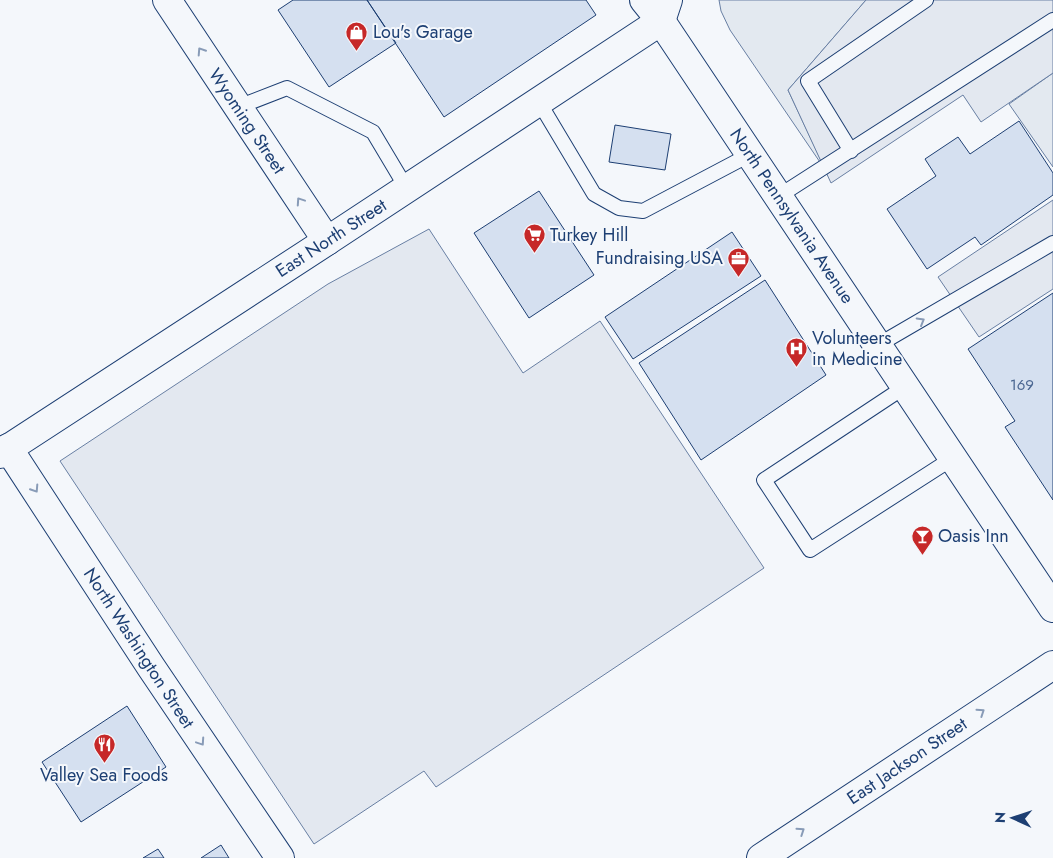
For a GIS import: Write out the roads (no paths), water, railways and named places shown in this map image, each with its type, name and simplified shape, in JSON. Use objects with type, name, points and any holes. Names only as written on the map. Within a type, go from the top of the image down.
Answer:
[{"type":"main road","name":"Wyoming Street","points":[[168,0],[328,242]]},
{"type":"main road","name":"North Pennsylvania Avenue","points":[[644,0],[665,10],[779,196],[1053,608]]},
{"type":"main road","name":"East North Street","points":[[3,446],[328,242],[539,102],[665,10]]},
{"type":"main road","name":"North Washington Street","points":[[3,446],[280,858]]},
{"type":"main road","name":"East Jackson Street","points":[[761,858],[1053,664]]},
{"type":"lane","points":[[850,151],[808,81],[926,0]]},
{"type":"lane","points":[[779,196],[1053,20]]},
{"type":"lane","points":[[238,107],[287,88],[373,132],[407,189]]},
{"type":"lane","points":[[539,102],[594,194],[618,208],[643,211],[752,154]]},
{"type":"lane","points":[[878,345],[1053,242]]},
{"type":"lane","points":[[906,386],[764,480],[810,550],[953,458]]},
{"type":"place","name":"Lou's Garage","points":[[357,51]]},
{"type":"place","name":"Turkey Hill","points":[[534,254]]},
{"type":"place","name":"Fundraising USA","points":[[739,277]]},
{"type":"place","name":"Volunteers in Medicine","points":[[796,367]]},
{"type":"place","name":"Oasis Inn","points":[[922,555]]},
{"type":"place","name":"Valley Sea Foods","points":[[104,764]]}]
